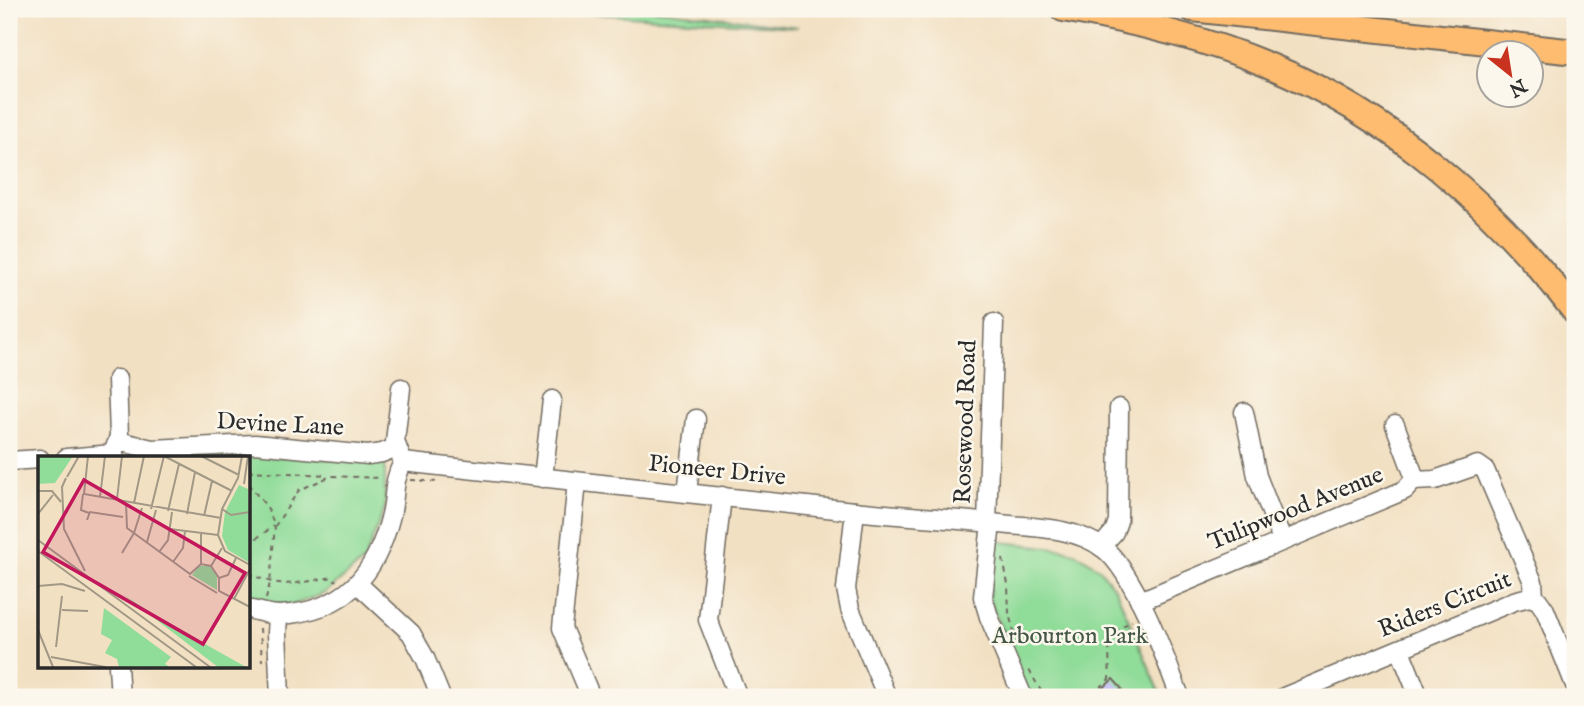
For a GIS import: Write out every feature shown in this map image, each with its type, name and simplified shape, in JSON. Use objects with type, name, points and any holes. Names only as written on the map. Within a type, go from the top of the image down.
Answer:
[{"type":"highway","points":[[1063,9],[1137,23],[1238,52],[1272,66],[1366,117],[1421,155],[1480,204],[1526,251],[1575,312]]},
{"type":"highway","points":[[1192,9],[1575,52]]},
{"type":"street","name":"Rosewood Road","points":[[994,323],[989,523],[983,597],[1023,697]]},
{"type":"street","points":[[74,456],[115,451],[117,379]]},
{"type":"street","points":[[280,697],[277,633],[263,612],[324,607],[352,588],[378,554],[392,513],[400,455],[395,442],[401,388]]},
{"type":"street","points":[[543,478],[551,400]]},
{"type":"street","points":[[1101,547],[1114,532],[1118,521],[1119,408]]},
{"type":"street","points":[[1244,412],[1257,476],[1282,540]]},
{"type":"street","points":[[687,492],[696,419]]},
{"type":"street","name":"Tulipwood Avenue","points":[[1143,608],[1282,540],[1398,494],[1410,486],[1413,481],[1412,467],[1395,425]]},
{"type":"street","name":"Devine Lane","points":[[115,451],[255,443],[368,455],[400,455]]},
{"type":"street","name":"Pioneer Drive","points":[[400,455],[543,478],[989,523],[1079,535],[1111,555],[1126,574],[1180,697]]},
{"type":"street","points":[[9,461],[38,459]]},
{"type":"street","points":[[1413,481],[1435,480],[1478,465],[1485,470],[1532,582],[1534,597]]},
{"type":"street","points":[[577,482],[562,628],[591,697]]},
{"type":"street","points":[[722,496],[709,620],[738,697]]},
{"type":"street","points":[[855,511],[846,589],[850,609],[887,697]]},
{"type":"street","points":[[352,588],[411,633],[441,697]]},
{"type":"street","name":"Riders Circuit","points":[[1284,697],[1514,601],[1534,597],[1545,610],[1575,685]]},
{"type":"street","points":[[1400,649],[1419,697]]},
{"type":"street","points":[[118,668],[120,697]]},
{"type":"path","points":[[250,471],[331,476]]},
{"type":"path","points":[[250,543],[275,526],[270,583],[263,612]]},
{"type":"path","points":[[1003,555],[1009,614],[1015,637]]},
{"type":"path","points":[[250,574],[270,583],[288,585],[333,577],[352,588]]},
{"type":"path","points":[[1072,697],[1092,692],[1109,679],[1107,655],[1115,631],[1143,608]]},
{"type":"path","points":[[1025,662],[1034,680],[1049,697]]},
{"type":"path","points":[[1092,692],[1096,697]]},
{"type":"green space","points":[[519,9],[652,9],[798,27]]},
{"type":"green space","points":[[235,453],[385,462],[385,507],[364,561],[325,593],[290,606],[250,600],[250,456],[130,456]]},
{"type":"green space","name":"Arbourton Park","points":[[993,541],[1064,549],[1076,553],[1099,568],[1116,590],[1162,697],[1029,697],[989,599]]},
{"type":"building","points":[[1113,679],[1122,689],[1112,697],[1104,697],[1099,692]]}]
